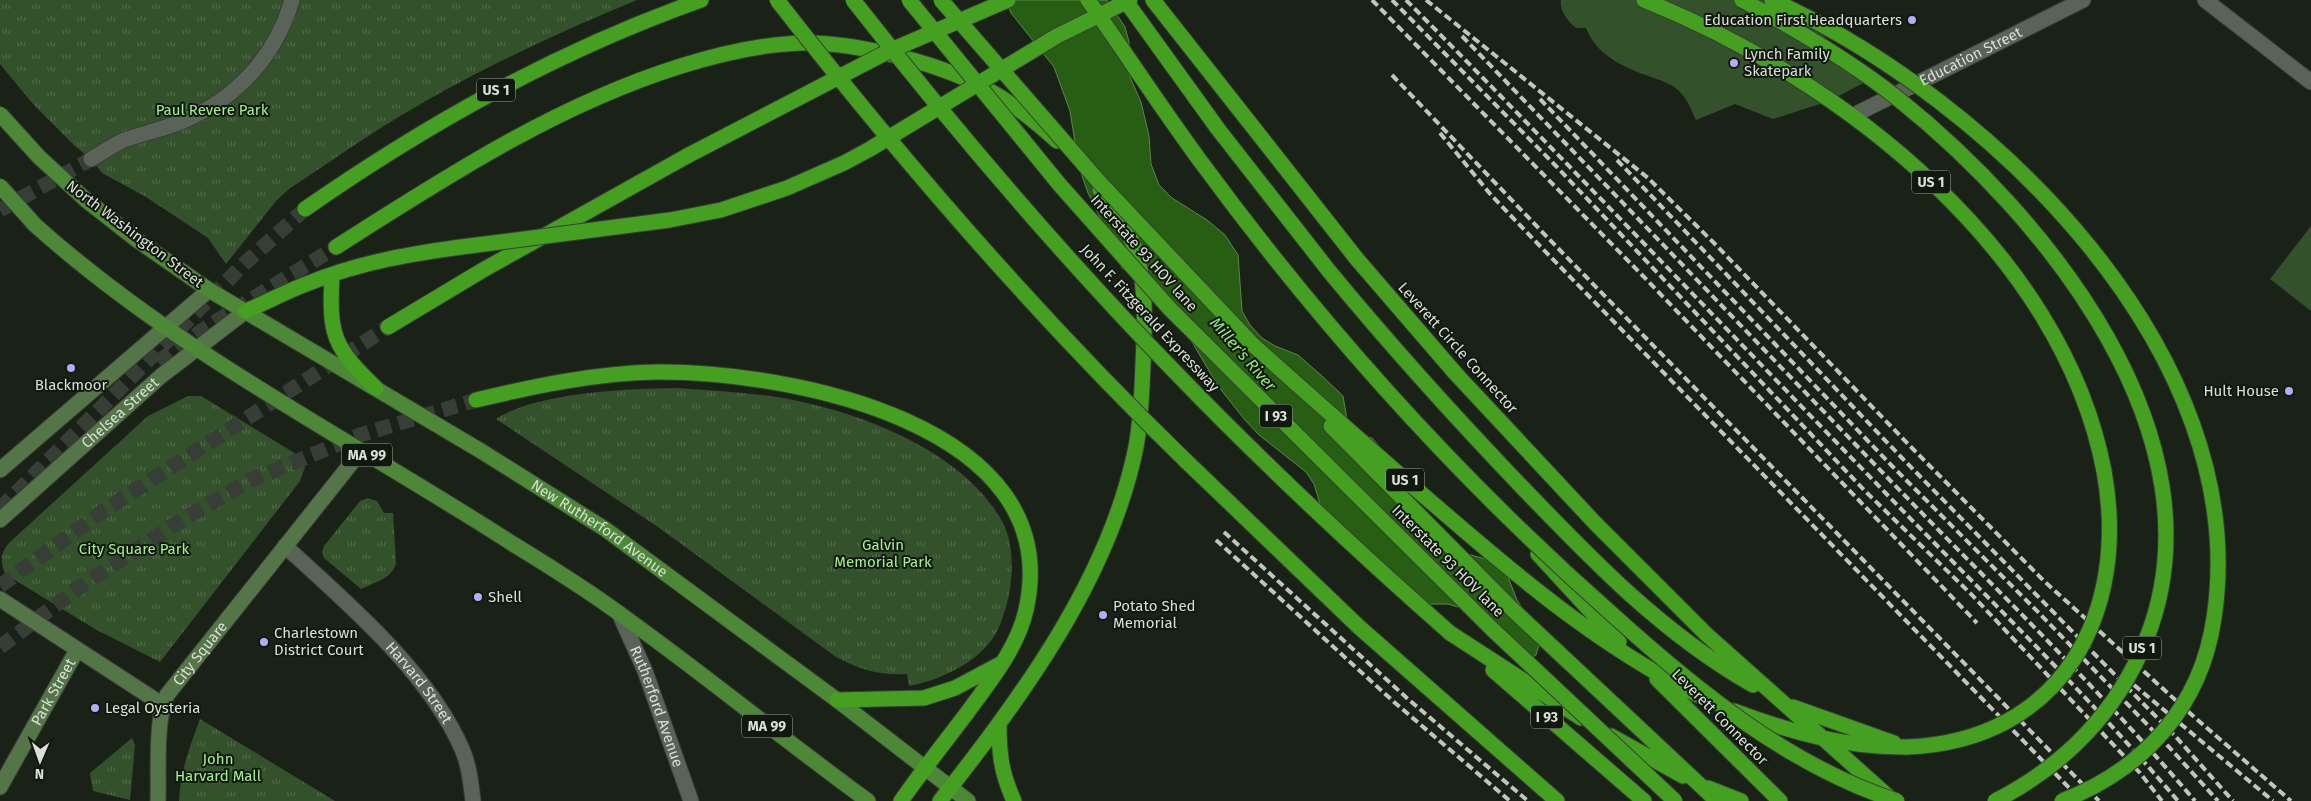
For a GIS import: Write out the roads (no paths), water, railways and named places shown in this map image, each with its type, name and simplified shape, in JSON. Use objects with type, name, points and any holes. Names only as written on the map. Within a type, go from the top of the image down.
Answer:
[{"type":"highway","name":"US 1","points":[[306,209],[383,156],[475,101],[540,67],[610,35],[702,0]]},
{"type":"highway","points":[[777,0],[903,158],[949,212],[1094,370],[1358,626],[1557,801]]},
{"type":"highway","name":"John F. Fitzgerald Expressway","points":[[853,0],[981,157],[1074,264],[1175,372],[1340,534],[1450,633]]},
{"type":"highway","name":"Interstate 93 HOV lane","points":[[909,0],[1059,184],[1170,309],[1492,630],[1675,801]]},
{"type":"highway","name":"I 93","points":[[941,0],[1100,183],[1404,502],[1512,609],[1717,801]]},
{"type":"highway","points":[[388,327],[483,270],[687,156],[889,51],[1008,0]]},
{"type":"highway","points":[[1088,0],[1204,166],[1250,226],[1343,340],[1492,504],[1630,631],[1673,667],[1749,724],[1810,763],[1872,793],[1895,801]]},
{"type":"highway","points":[[1125,0],[1245,165],[1373,324],[1468,431],[1565,533],[1619,585],[1672,631],[1699,651],[1778,700],[1807,713],[1907,747]]},
{"type":"highway","points":[[246,311],[308,282],[381,260],[469,246],[687,217],[730,207],[787,188],[844,164],[1056,36],[1130,0]]},
{"type":"highway","name":"Leverett Circle Connector","points":[[1154,0],[1356,258],[1456,374],[1595,523],[1692,620],[1842,756],[1895,801]]},
{"type":"highway","name":"US 1","points":[[1252,344],[1517,576],[1563,612],[1632,658],[1689,691],[1725,708],[1792,731],[1855,745],[1907,747],[1942,744],[1967,738],[1991,729],[2011,718],[2049,690],[2067,669],[2086,640],[2096,618],[2104,588],[2110,539],[2106,480],[2088,413],[2059,348],[2022,288],[1984,238],[1923,174],[1867,127],[1807,83],[1709,27],[1644,0]]},
{"type":"highway","name":"US 1","points":[[1742,0],[1807,36],[1869,77],[1922,119],[2002,196],[2052,254],[2098,320],[2128,378],[2149,435],[2164,501],[2166,535],[2159,596],[2151,627],[2140,654],[2124,684],[2106,711],[2072,749],[2037,777],[1995,801]]},
{"type":"highway","points":[[1772,0],[1839,33],[1911,80],[1976,132],[2035,188],[2102,263],[2146,325],[2164,357],[2193,423],[2211,487],[2219,547],[2216,604],[2212,632],[2205,659],[2184,704],[2154,744],[2134,762],[2112,777],[2088,791],[2062,801]]},
{"type":"highway","points":[[336,247],[461,168],[579,105],[648,76],[709,58],[750,49],[801,43],[839,44],[923,63],[981,84],[1008,101],[1056,140],[1076,160],[1098,187],[1128,231],[1140,267],[1144,355],[1136,446],[1124,489],[1104,545],[1072,610],[999,723],[940,801]]},
{"type":"highway","points":[[332,274],[330,312],[335,337],[347,357],[376,388]]},
{"type":"highway","points":[[476,400],[524,389],[602,376],[656,372],[740,377],[798,386],[856,402],[908,423],[938,438],[977,465],[1005,494],[1022,525],[1029,559],[1027,602],[1018,633],[1003,662],[901,801]]},
{"type":"highway","name":"Leverett Connector","points":[[1492,504],[1596,618],[1780,801]]},
{"type":"highway","points":[[1450,633],[1637,752],[1703,786],[1741,801]]},
{"type":"highway","name":"I 93","points":[[1450,633],[1644,801]]},
{"type":"highway","points":[[837,700],[924,698],[955,688],[1003,662]]},
{"type":"highway","points":[[999,723],[1000,762],[1004,778],[1014,801]]},
{"type":"main road","name":"North Washington Street","points":[[0,114],[35,153],[86,200],[137,240],[209,290]]},
{"type":"main road","points":[[0,186],[35,225],[104,283],[164,328]]},
{"type":"main road","points":[[0,470],[209,290]]},
{"type":"main road","name":"New Rutherford Avenue","points":[[209,290],[376,388],[605,529],[837,700],[968,801]]},
{"type":"main road","name":"Chelsea Street","points":[[0,520],[160,376],[246,311]]},
{"type":"main road","name":"MA 99","points":[[164,328],[488,528],[619,613],[868,801]]},
{"type":"main road","name":"City Square","points":[[163,705],[172,688],[361,451]]},
{"type":"main road","points":[[0,599],[163,705],[158,801]]},
{"type":"main road","name":"Park Street","points":[[0,787],[77,650]]},
{"type":"street","points":[[91,159],[122,141],[165,128],[196,115],[230,94],[263,61],[281,30],[292,0]]},
{"type":"street","name":"Education Street","points":[[1858,113],[2083,0]]},
{"type":"street","points":[[2205,0],[2311,82]]},
{"type":"street","name":"Harvard Street","points":[[285,546],[378,635],[430,692],[463,750],[472,801]]},
{"type":"street","name":"Rutherford Avenue","points":[[619,613],[645,671],[691,801]]},
{"type":"water","name":"Miller's River","points":[[1006,0],[1107,0],[1125,27],[1129,42],[1130,77],[1141,102],[1149,136],[1151,164],[1159,185],[1172,198],[1207,220],[1225,235],[1238,255],[1242,311],[1250,325],[1262,338],[1275,346],[1298,355],[1343,396],[1347,420],[1361,435],[1372,438],[1379,446],[1378,456],[1413,503],[1460,552],[1497,562],[1508,577],[1517,600],[1528,617],[1539,645],[1536,655],[1529,659],[1461,608],[1448,604],[1428,604],[1321,507],[1314,484],[1306,472],[1259,435],[1245,420],[1218,386],[1182,325],[1130,272],[1123,269],[1115,258],[1079,167],[1070,111],[1054,67],[1011,13]]},
{"type":"tunnel","points":[[0,210],[91,159]]},
{"type":"tunnel","points":[[0,509],[244,264],[305,209]]},
{"type":"tunnel","points":[[158,362],[207,327],[336,247]]},
{"type":"tunnel","points":[[0,586],[105,510],[388,327]]},
{"type":"tunnel","points":[[0,647],[77,589],[177,523],[249,481],[360,435],[476,400]]},
{"type":"railway","points":[[1372,0],[1644,277],[1977,623]]},
{"type":"railway","points":[[1392,0],[1554,164],[1865,491],[1972,595],[2140,773],[2162,801]]},
{"type":"railway","points":[[1406,0],[2067,678],[2178,801]]},
{"type":"railway","points":[[1426,0],[1648,178],[1715,244],[1912,448],[2044,581],[2192,715],[2291,801]]},
{"type":"railway","points":[[1462,36],[1883,473],[2081,675],[2195,801]]},
{"type":"railway","points":[[1392,75],[1549,239],[2099,801]]},
{"type":"railway","points":[[1540,99],[1892,466],[2169,747],[2218,801]]},
{"type":"railway","points":[[1440,133],[1491,195],[1538,244],[2082,801]]},
{"type":"railway","points":[[1617,160],[1902,458],[2176,737],[2233,801]]},
{"type":"railway","points":[[1224,532],[1408,699],[1528,801]]},
{"type":"railway","points":[[1216,540],[1394,702],[1510,801]]},
{"type":"railway","points":[[2134,685],[2273,801]]},
{"type":"place","name":"Education First Headquarters","points":[[1912,20]]},
{"type":"place","name":"Lynch Family Skatepark","points":[[1734,63]]},
{"type":"place","name":"Blackmoor","points":[[71,368]]},
{"type":"place","name":"Hult House","points":[[2289,391]]},
{"type":"place","name":"Shell","points":[[478,597]]},
{"type":"place","name":"Potato Shed Memorial","points":[[1103,615]]},
{"type":"place","name":"Charlestown District Court","points":[[264,642]]},
{"type":"place","name":"Legal Oysteria","points":[[95,708]]},
{"type":"park label","name":"Paul Revere Park","points":[[212,110]]},
{"type":"park label","name":"City Square Park","points":[[134,549]]},
{"type":"park label","name":"Galvin Memorial Park","points":[[883,554]]},
{"type":"park label","name":"John Harvard Mall","points":[[218,768]]}]
